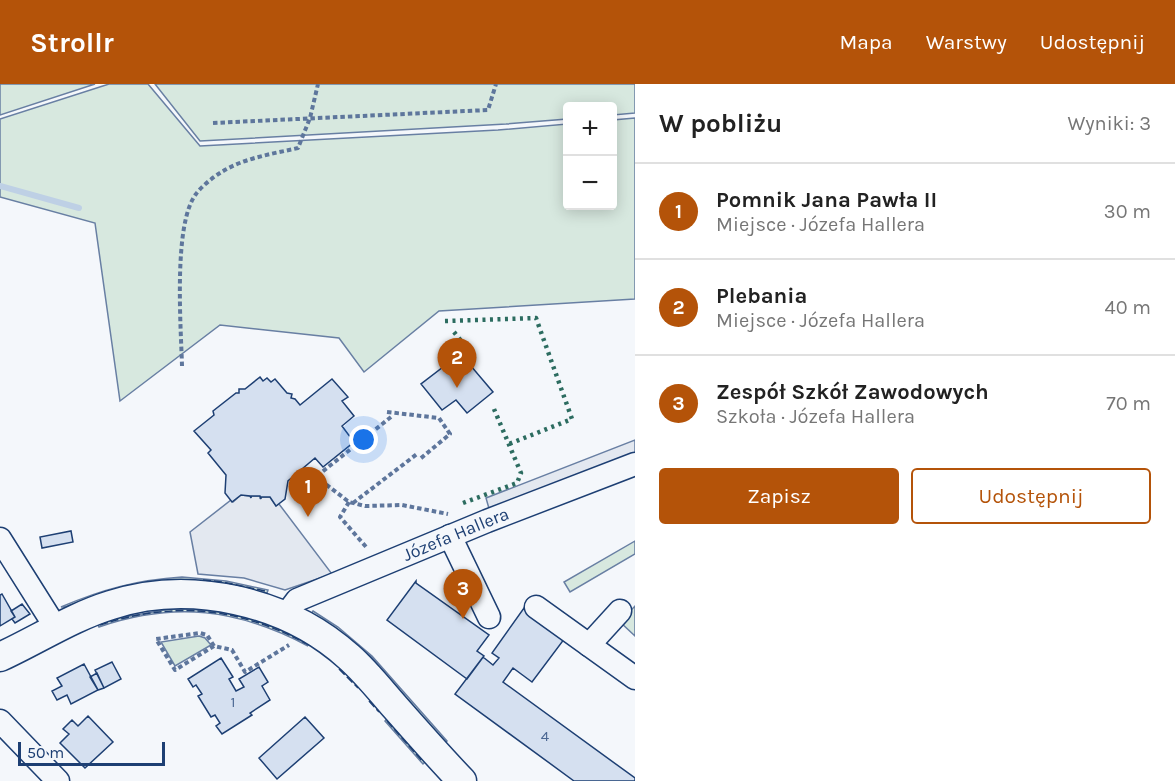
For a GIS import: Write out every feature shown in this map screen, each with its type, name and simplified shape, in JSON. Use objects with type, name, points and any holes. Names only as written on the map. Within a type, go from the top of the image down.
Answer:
[{"type":"main road","points":[[0,657],[56,628],[113,604],[159,595],[197,595],[234,600],[290,629],[309,628],[348,656],[462,781]]},
{"type":"street","name":"Józefa Hallera","points":[[290,629],[297,600],[382,565],[452,528],[635,464]]},
{"type":"street","points":[[452,528],[489,617]]},
{"type":"street","points":[[0,539],[56,628]]},
{"type":"street","points":[[537,607],[635,678]]},
{"type":"street","points":[[589,645],[620,611]]},
{"type":"street","points":[[0,722],[58,781]]},
{"type":"path","points":[[182,366],[179,280],[185,221],[195,194],[220,173],[244,161],[298,148],[310,118],[318,84]]},
{"type":"path","points":[[213,123],[488,110],[496,84]]},
{"type":"path","points":[[382,565],[340,517],[351,503],[450,434],[439,418],[387,412]]},
{"type":"path","points":[[391,417],[322,472],[319,479],[351,503],[365,506],[402,505],[451,515],[452,528]]},
{"type":"path","points":[[214,646],[207,635],[200,633],[156,639],[175,670],[214,646],[232,650],[245,672],[290,629]]},
{"type":"shaded area","points":[[0,84],[95,84],[0,115]]},
{"type":"shaded area","points":[[109,84],[148,84],[200,146],[563,124],[563,210],[617,210],[617,120],[635,118],[635,299],[439,311],[364,372],[339,338],[220,325],[120,401],[95,223],[0,197],[0,119]]},
{"type":"shaded area","points":[[155,84],[635,84],[635,113],[617,115],[617,102],[563,102],[563,119],[200,141]]},
{"type":"shaded area","points":[[635,440],[635,456],[490,512],[486,498]]},
{"type":"shaded area","points":[[241,495],[251,498],[251,496],[260,496],[260,499],[270,497],[276,506],[279,504],[332,574],[285,590],[244,578],[198,574],[190,532],[231,500],[233,502]]},
{"type":"shaded area","points":[[635,541],[635,554],[570,592],[564,582]]},
{"type":"shaded area","points":[[182,577],[226,581],[268,590],[267,593],[213,583],[165,581],[118,589],[61,607],[120,586]]},
{"type":"shaded area","points":[[635,606],[635,636],[620,622]]},
{"type":"shaded area","points":[[170,609],[201,610],[245,617],[275,627],[300,639],[308,646],[282,633],[256,624],[206,613],[154,614],[99,627],[98,625],[119,618]]},
{"type":"shaded area","points":[[313,611],[338,627],[372,656],[447,741],[445,743],[371,657],[337,629],[311,614]]},
{"type":"shaded area","points":[[199,636],[205,638],[211,645],[175,666],[161,642]]},
{"type":"shaded area","points":[[387,719],[425,762],[423,764],[385,721]]},
{"type":"building","points":[[459,343],[471,358],[463,364],[452,350]]},
{"type":"building","points":[[451,351],[459,361],[454,366],[445,355]]},
{"type":"building","points":[[459,363],[466,371],[471,366],[493,392],[467,413],[456,400],[442,410],[421,384],[447,364],[451,369]]},
{"type":"building","points":[[260,377],[263,381],[267,378],[271,382],[275,379],[287,393],[292,394],[291,398],[300,405],[332,379],[348,397],[342,401],[354,416],[342,426],[354,442],[323,467],[315,458],[288,481],[285,499],[276,506],[270,497],[261,497],[261,499],[260,496],[251,496],[251,498],[241,495],[232,502],[225,493],[226,475],[208,453],[211,450],[194,431],[214,415],[213,411],[239,393],[239,389],[245,389]]},
{"type":"building","points":[[71,531],[73,542],[42,548],[40,537]]},
{"type":"building","points":[[416,581],[489,635],[477,651],[484,656],[467,679],[387,620]]},
{"type":"building","points":[[2,594],[15,617],[0,626],[0,595]]},
{"type":"building","points":[[22,604],[30,614],[15,623],[12,619],[15,617],[11,611]]},
{"type":"building","points":[[524,608],[565,638],[532,682],[513,668],[503,682],[635,778],[635,781],[574,781],[455,694],[483,657],[493,665],[499,658],[492,653]]},
{"type":"building","points":[[221,658],[233,677],[229,679],[236,691],[244,687],[239,679],[259,667],[268,682],[262,686],[270,700],[250,713],[252,715],[222,734],[216,726],[220,723],[215,715],[211,717],[198,696],[202,694],[196,685],[193,687],[188,679]]},
{"type":"building","points":[[112,662],[121,679],[104,688],[95,670]]},
{"type":"building","points":[[84,664],[98,690],[71,704],[67,695],[57,700],[52,691],[62,686],[57,678]]},
{"type":"building","points":[[97,673],[104,688],[98,690],[90,677]]},
{"type":"building","points":[[88,716],[113,742],[85,768],[60,743],[69,734],[63,729],[72,720],[78,726]]},
{"type":"building","points":[[305,717],[324,738],[277,779],[259,758]]},
{"type":"waterway","points":[[0,186],[79,208]]},
{"type":"hedge","points":[[445,321],[536,318],[572,419],[509,444]]},
{"type":"hedge","points":[[454,332],[474,357]]},
{"type":"hedge","points":[[463,503],[517,483],[521,473],[494,409]]},
{"type":"fence","points":[[203,580],[265,591]]},
{"type":"fence","points":[[100,625],[127,617],[153,613],[204,612],[230,615],[255,622],[305,643]]},
{"type":"fence","points":[[339,669],[358,688]]},
{"type":"fence","points":[[369,701],[379,712]]},
{"type":"fence","points":[[387,721],[423,762]]},
{"type":"place","name":"Plebania","points":[[457,388]]},
{"type":"place","name":"Pomnik Jana Pawła II","points":[[308,517]]},
{"type":"place","name":"Zespół Szkół Zawodowych","points":[[463,619]]}]
